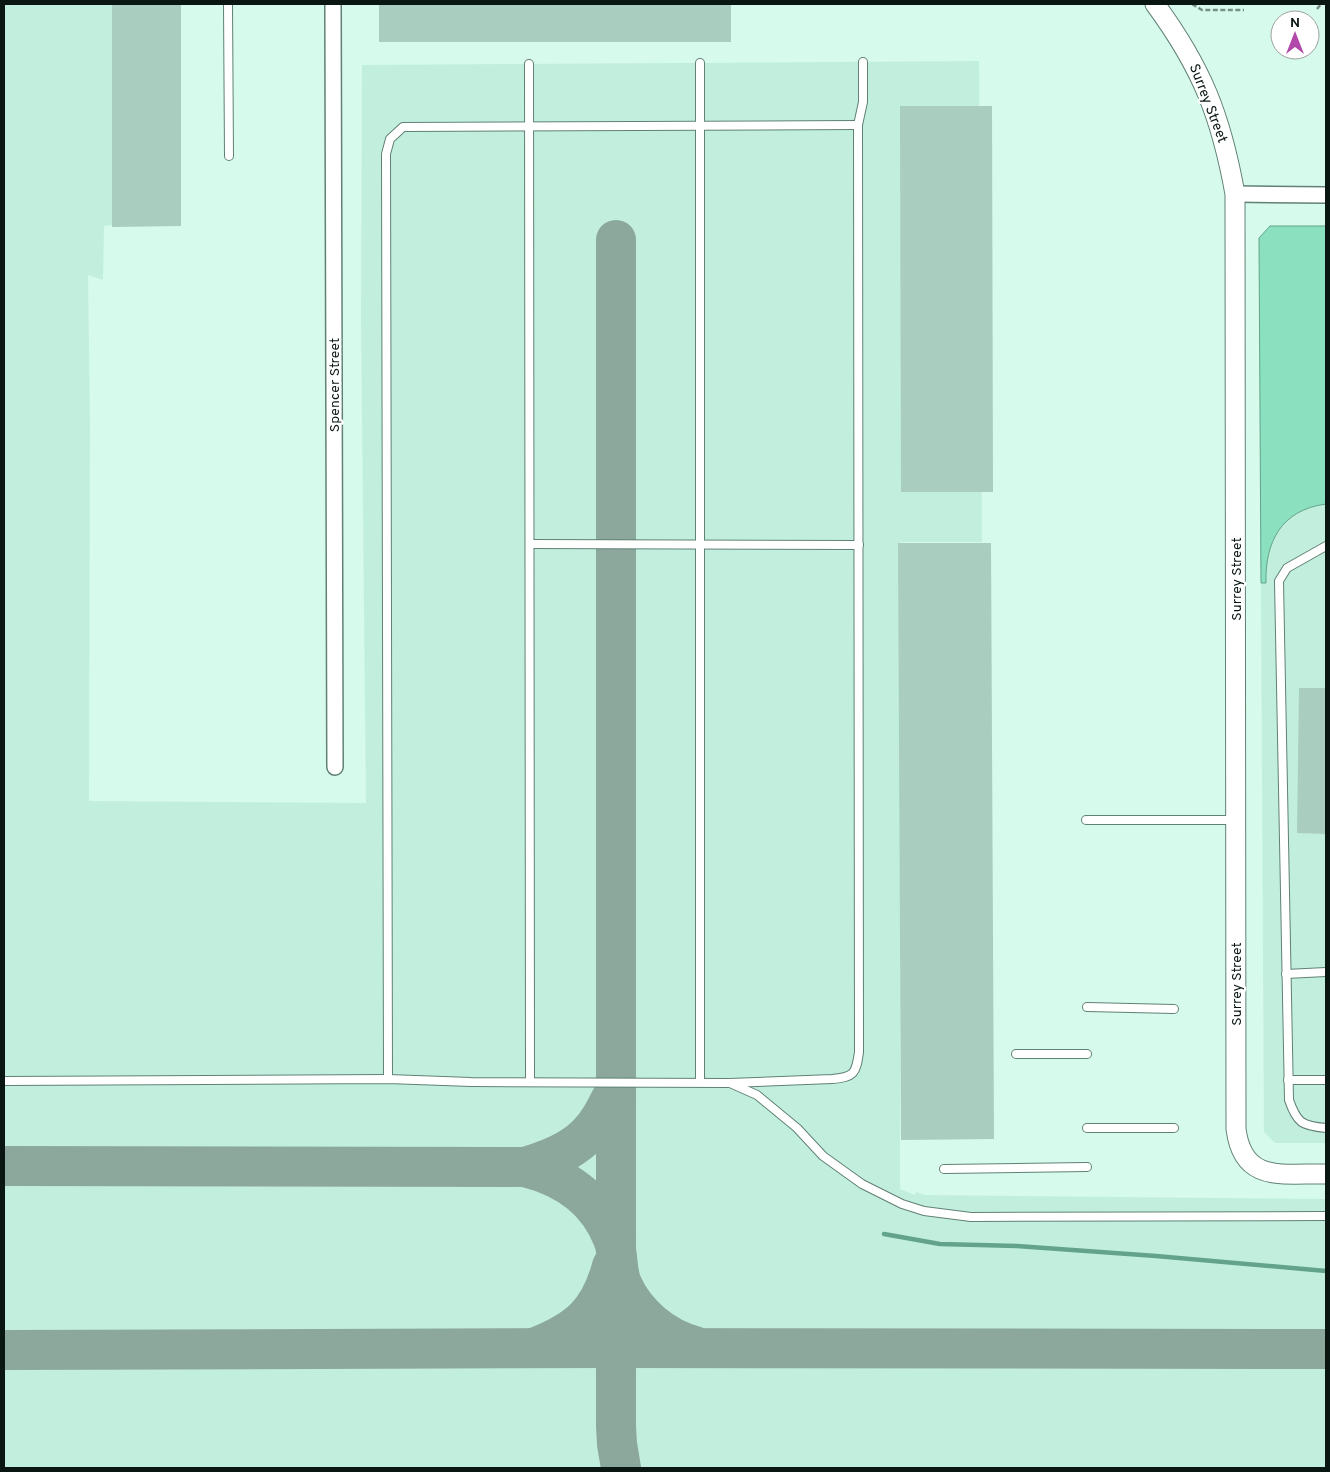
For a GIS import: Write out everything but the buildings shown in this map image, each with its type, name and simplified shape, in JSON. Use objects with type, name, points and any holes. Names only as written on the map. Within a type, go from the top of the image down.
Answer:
[{"type":"street","name":"Spencer Street","points":[[333,4],[335,767]]},
{"type":"street","name":"Surrey Street","points":[[1155,4],[1192,58],[1211,100],[1223,134],[1235,194],[1236,1128],[1238,1146],[1253,1167],[1265,1171],[1326,1174]]},
{"type":"street","points":[[1235,194],[1326,195]]},
{"type":"lane","points":[[228,4],[229,156]]},
{"type":"lane","points":[[4,1081],[388,1079],[729,1083],[832,1080],[846,1078],[854,1074],[857,1068],[859,1052],[858,125],[864,102],[863,62]]},
{"type":"lane","points":[[700,63],[700,1082]]},
{"type":"lane","points":[[529,64],[530,1082]]},
{"type":"lane","points":[[388,1079],[387,146],[394,134],[403,127],[858,125]]},
{"type":"lane","points":[[530,544],[859,545]]},
{"type":"lane","points":[[1326,546],[1287,568],[1279,581],[1289,1100],[1294,1116],[1306,1126],[1326,1128]]},
{"type":"lane","points":[[1086,820],[1236,820]]},
{"type":"lane","points":[[1286,974],[1326,972]]},
{"type":"lane","points":[[1087,1007],[1174,1009]]},
{"type":"lane","points":[[1016,1054],[1086,1054]]},
{"type":"lane","points":[[1288,1080],[1326,1080]]},
{"type":"lane","points":[[729,1083],[757,1095],[797,1128],[823,1156],[862,1184],[902,1204],[924,1211],[971,1216],[1326,1216]]},
{"type":"lane","points":[[1087,1128],[1174,1128]]},
{"type":"lane","points":[[944,1169],[1086,1167]]},
{"type":"path","points":[[1192,4],[1202,10],[1244,10]]},
{"type":"path","points":[[1317,9],[1321,4]]},
{"type":"shaded area","points":[[4,4],[112,4],[112,225],[104,226],[103,280],[88,275],[90,423],[89,801],[366,803],[361,319],[362,65],[979,61],[982,542],[900,542],[900,1189],[915,1195],[916,1192],[925,1195],[1326,1199],[1326,1468],[4,1468]]},
{"type":"shaded area","points":[[1270,226],[1326,226],[1326,1143],[1275,1143],[1264,1132],[1259,238]]},
{"type":"shaded area","points":[[1270,226],[1326,226],[1326,504],[1310,507],[1298,513],[1279,530],[1269,554],[1266,568],[1266,583],[1261,583],[1259,238]]},
{"type":"waterway","points":[[884,1234],[940,1244],[1017,1246],[1326,1271]]},
{"type":"taxiway","points":[[616,240],[616,1426],[621,1468]]},
{"type":"taxiway","points":[[525,1167],[558,1155],[578,1143],[594,1127],[616,1090]]},
{"type":"taxiway","points":[[4,1166],[525,1167],[554,1177],[589,1201],[607,1225],[616,1250],[620,1279],[635,1305],[643,1315],[662,1331],[695,1346]]},
{"type":"taxiway","points":[[536,1347],[564,1334],[586,1317],[601,1296],[612,1266]]},
{"type":"taxiway","points":[[4,1350],[616,1348],[1326,1349]]}]
